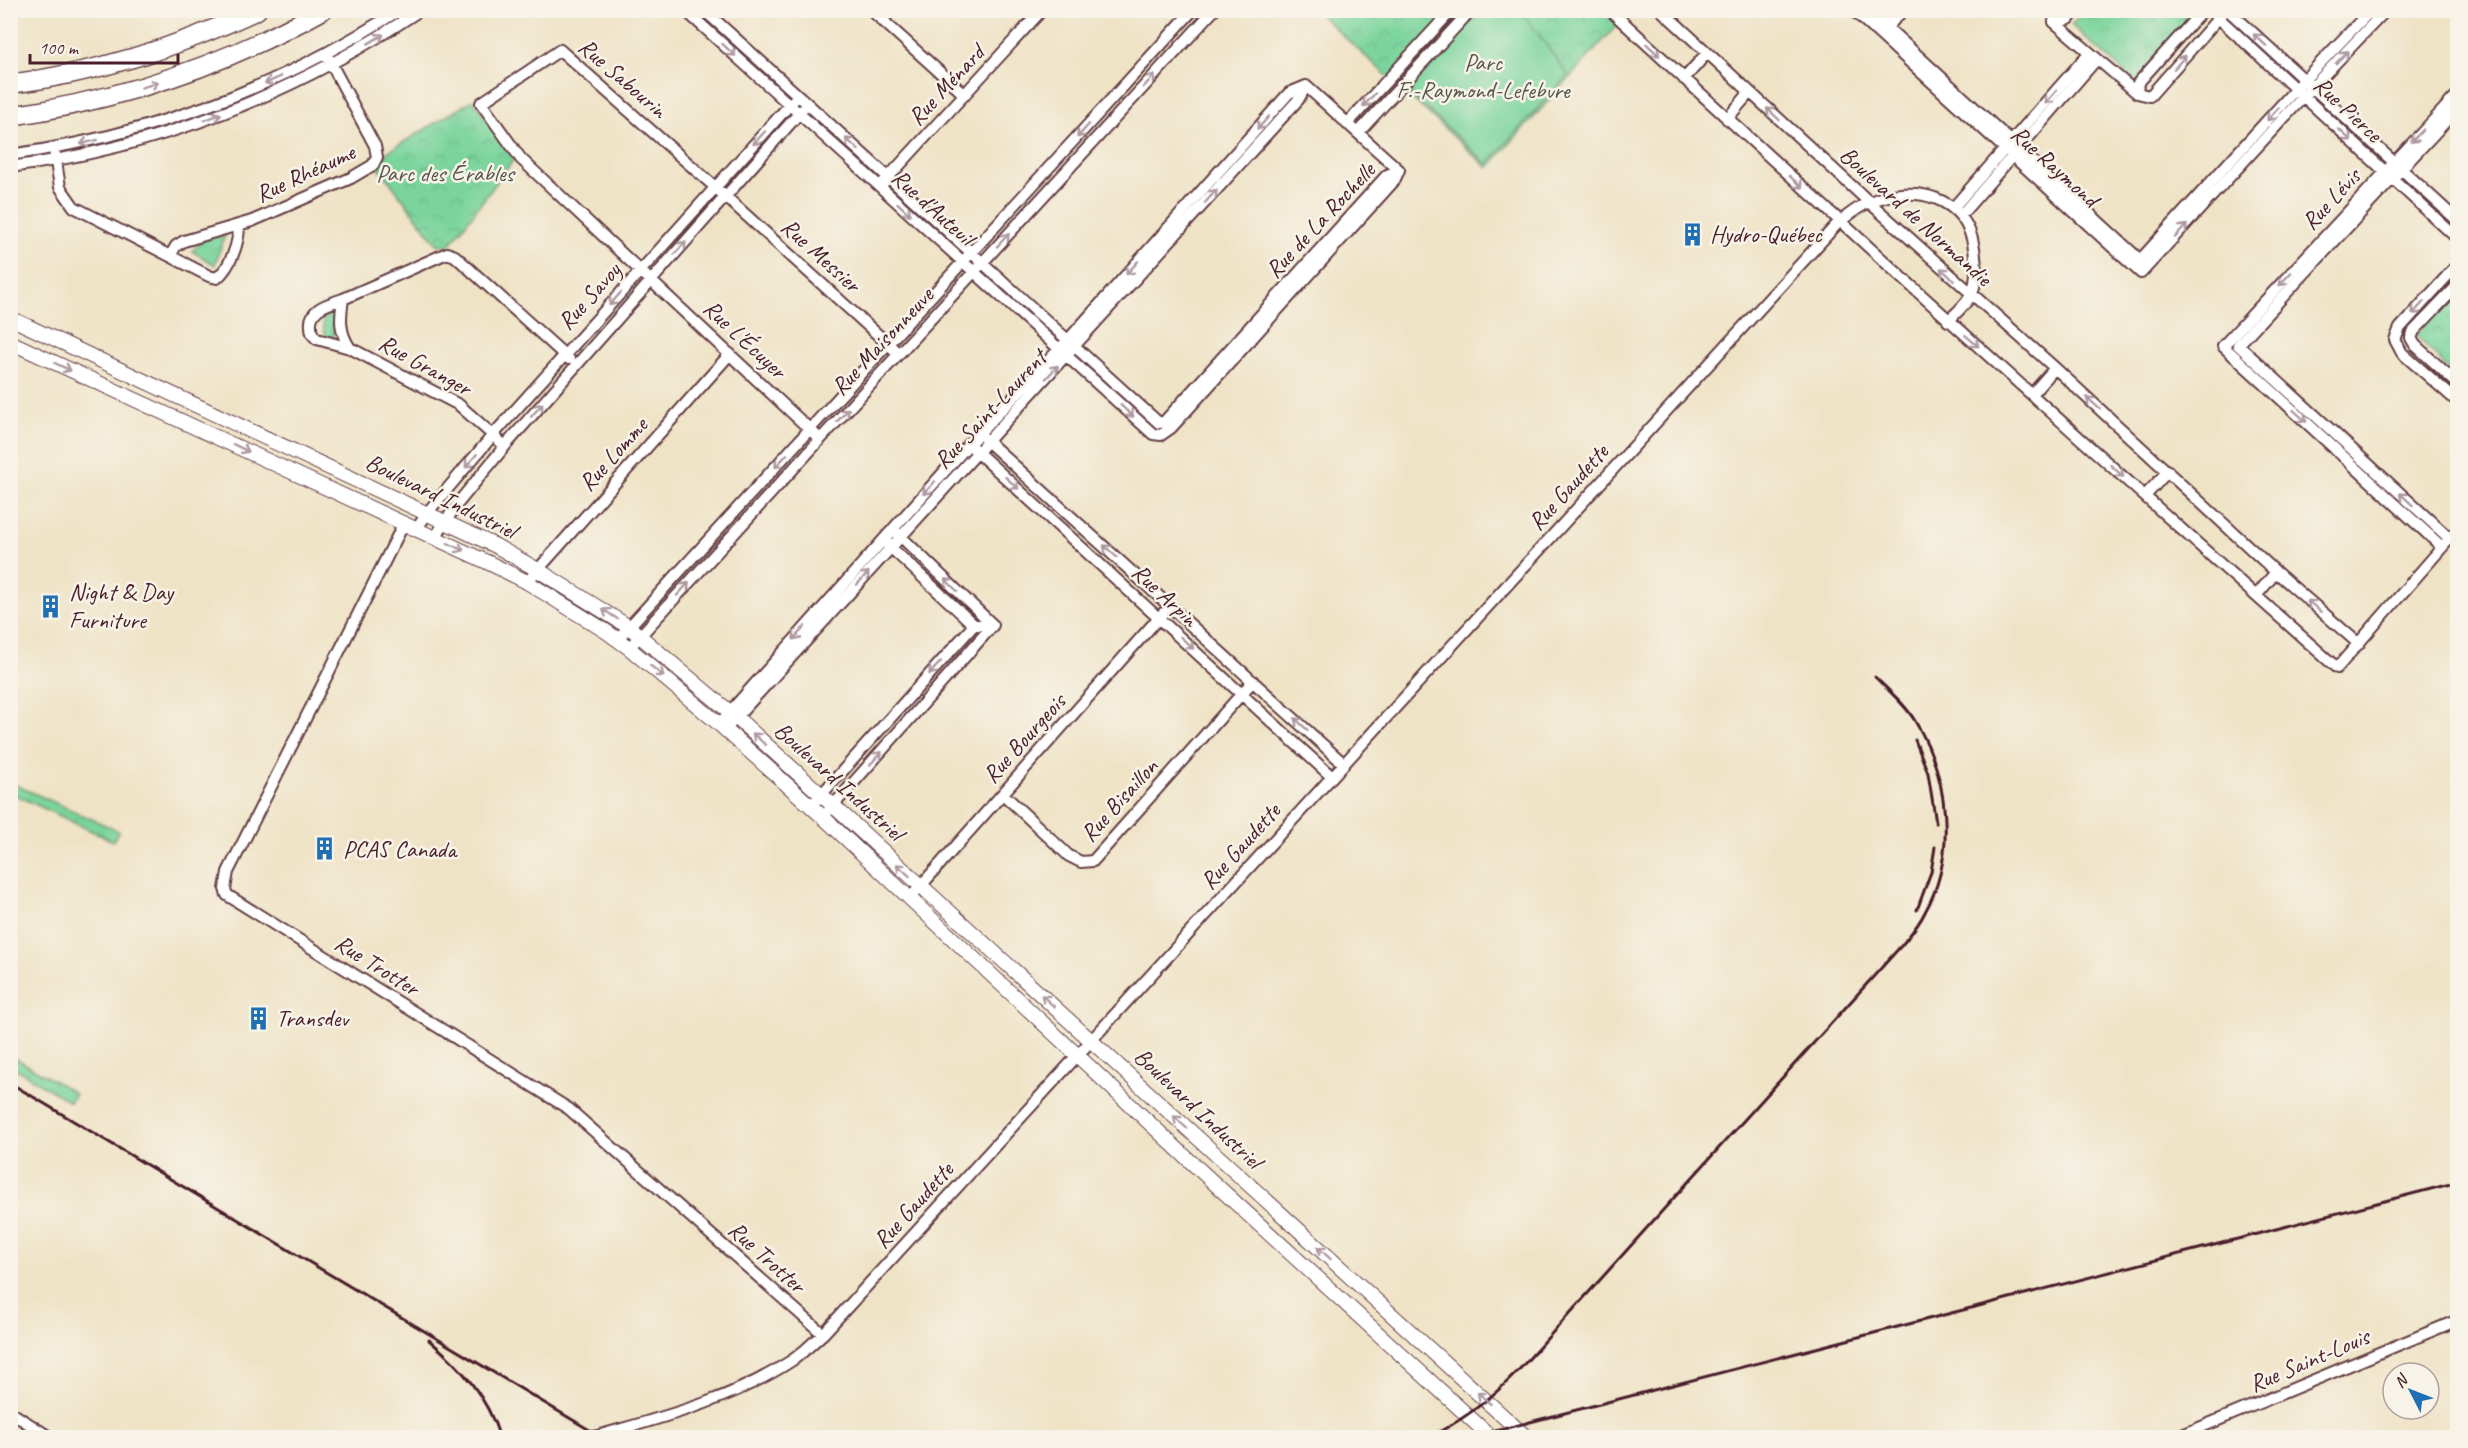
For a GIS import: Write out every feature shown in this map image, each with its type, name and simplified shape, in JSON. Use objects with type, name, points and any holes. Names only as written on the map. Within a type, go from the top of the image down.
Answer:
[{"type":"highway","points":[[10,84],[60,76],[122,61],[174,45],[257,10]]},
{"type":"highway","points":[[10,116],[97,100],[178,76],[251,48],[323,10]]},
{"type":"highway","points":[[10,75],[60,76]]},
{"type":"street","points":[[328,59],[399,10]]},
{"type":"street","points":[[10,167],[194,112],[328,59],[420,10]]},
{"type":"street","name":"Rue d'Auteuil","points":[[685,10],[1063,353],[1157,435]]},
{"type":"street","name":"Rue d'Auteuil","points":[[704,10],[1159,423]]},
{"type":"street","points":[[871,10],[965,95]]},
{"type":"street","points":[[882,21],[891,10]]},
{"type":"street","name":"Rue Ménard","points":[[880,187],[1042,10]]},
{"type":"street","name":"Rue Maisonneuve","points":[[617,640],[1193,10]]},
{"type":"street","name":"Rue Maisonneuve","points":[[629,648],[1214,10]]},
{"type":"street","points":[[1358,133],[1471,10]]},
{"type":"street","points":[[1610,10],[1948,321],[2337,668],[2457,529]]},
{"type":"street","name":"Boulevard de Normandie","points":[[1661,10],[1971,295],[2055,368],[2276,572],[2358,644]]},
{"type":"street","name":"Rue Raymond","points":[[1853,10],[1880,29],[2012,149],[2140,260]]},
{"type":"street","name":"Rue Raymond","points":[[1868,10],[1880,29]]},
{"type":"street","points":[[1880,29],[1891,10]]},
{"type":"street","points":[[1880,29],[1903,10]]},
{"type":"street","points":[[2055,10],[2055,22],[2137,93],[2150,96],[2220,12]]},
{"type":"street","points":[[2055,22],[2069,19],[2076,10]]},
{"type":"street","points":[[2137,93],[2138,83],[2203,10]]},
{"type":"street","points":[[2141,273],[2228,182],[2371,10]]},
{"type":"street","points":[[2308,84],[2386,10]]},
{"type":"street","points":[[1347,124],[1451,12],[1460,22]]},
{"type":"street","name":"Rue Pierce","points":[[2220,12],[2308,84],[2457,221]]},
{"type":"street","name":"Rue Pierce","points":[[2220,12],[2300,93],[2457,239]]},
{"type":"street","name":"Rue Sabourin","points":[[641,270],[521,159],[481,103],[560,50],[715,187]]},
{"type":"street","points":[[1684,79],[1707,53]]},
{"type":"street","points":[[1948,321],[1971,295],[1977,275],[1971,232],[1957,211],[2093,56]]},
{"type":"street","name":"Rue Rhéaume","points":[[170,256],[176,246],[184,241],[239,225],[282,209],[370,168],[377,153],[373,141],[328,59]]},
{"type":"street","name":"Rue Saint-Laurent","points":[[722,727],[820,618],[891,548],[978,453],[1063,353],[1183,219],[1289,93],[1306,86],[1347,124]]},
{"type":"street","points":[[1122,88],[1134,98]]},
{"type":"street","points":[[1727,119],[1750,92]]},
{"type":"street","points":[[2141,273],[2140,260],[2219,173],[2300,93]]},
{"type":"street","name":"Rue Lévis","points":[[2223,346],[2312,257],[2388,175],[2457,94]]},
{"type":"street","name":"Rue Savoy","points":[[417,530],[427,513],[493,435],[798,95]]},
{"type":"street","name":"Rue Savoy","points":[[435,537],[505,446],[807,104]]},
{"type":"street","name":"Rue Lévis","points":[[2396,165],[2457,108]]},
{"type":"street","name":"Rue de La Rochelle","points":[[1347,124],[1399,170]]},
{"type":"street","name":"Rue Raymond","points":[[2012,149],[2141,273]]},
{"type":"street","points":[[10,155],[55,155]]},
{"type":"street","name":"Rue Rhéaume","points":[[55,155],[60,187],[74,207],[209,276],[217,278],[225,272],[239,238],[239,225]]},
{"type":"street","name":"Rue de La Rochelle","points":[[1159,423],[1164,422],[1394,181],[1399,170]]},
{"type":"street","name":"Rue de La Rochelle","points":[[1157,435],[1171,428],[1387,175],[1399,170]]},
{"type":"street","points":[[1045,172],[1056,182]]},
{"type":"street","points":[[2219,173],[2228,182]]},
{"type":"street","name":"Rue Messier","points":[[715,187],[899,354]]},
{"type":"street","name":"Rue Gaudette","points":[[590,1437],[702,1406],[752,1384],[793,1360],[823,1334],[1839,222],[1869,202],[1889,195],[1912,192],[1939,199],[1957,211]]},
{"type":"street","name":"Rue Granger","points":[[505,446],[459,405],[350,348],[317,339],[313,336],[311,328],[311,318],[315,311],[447,253],[455,256],[576,366]]},
{"type":"street","name":"Rue Lévis","points":[[2238,345],[2312,257]]},
{"type":"street","points":[[2395,340],[2400,328],[2457,264]]},
{"type":"street","name":"Rue L'Écuyer","points":[[641,270],[820,439]]},
{"type":"street","points":[[2411,338],[2414,331],[2457,285]]},
{"type":"street","name":"Rue Granger","points":[[343,299],[342,337],[350,348]]},
{"type":"street","name":"Boulevard Industriel","points":[[10,318],[496,546],[640,635],[733,715],[1527,1437]]},
{"type":"street","points":[[2395,340],[2411,338]]},
{"type":"street","points":[[2411,338],[2415,345],[2457,384]]},
{"type":"street","points":[[2395,340],[2402,353],[2457,402]]},
{"type":"street","name":"Boulevard Industriel","points":[[10,342],[435,537],[527,582],[629,648],[811,806],[1190,1161],[1492,1437]]},
{"type":"street","points":[[2223,346],[2238,345],[2339,445]]},
{"type":"street","points":[[2223,346],[2339,445],[2446,543]]},
{"type":"street","name":"Rue Saint-Laurent","points":[[820,618],[882,539],[979,433],[1063,353]]},
{"type":"street","name":"Rue Lomme","points":[[527,582],[730,354]]},
{"type":"street","points":[[2032,394],[2055,368]]},
{"type":"street","points":[[1157,435],[1159,423]]},
{"type":"street","name":"Rue Arpin","points":[[979,433],[1344,764]]},
{"type":"street","name":"Rue Arpin","points":[[969,444],[1332,777]]},
{"type":"street","points":[[2145,496],[2168,471]]},
{"type":"street","points":[[727,519],[738,529]]},
{"type":"street","name":"Rue Trotter","points":[[404,523],[228,872],[225,881],[227,895],[569,1109],[823,1334]]},
{"type":"street","points":[[892,528],[993,625]]},
{"type":"street","points":[[882,539],[974,625],[993,625]]},
{"type":"street","points":[[2256,596],[2276,572]]},
{"type":"street","name":"Rue Bourgeois","points":[[910,898],[1170,606]]},
{"type":"street","points":[[811,806],[974,625]]},
{"type":"street","points":[[823,817],[993,625]]},
{"type":"street","name":"Rue Bisaillon","points":[[1003,794],[1069,856],[1081,862],[1093,861],[1254,681]]},
{"type":"street","points":[[909,697],[920,707]]},
{"type":"street","points":[[1190,1161],[1207,1146]]},
{"type":"street","points":[[1241,1208],[1260,1195]]},
{"type":"street","points":[[1335,1294],[1353,1281]]},
{"type":"street","name":"Rue Saint-Louis","points":[[2175,1437],[2457,1320]]},
{"type":"street","points":[[10,1412],[51,1437]]},
{"type":"green space","name":"Parc F.-Raymond-Lefebvre","points":[[1607,10],[1620,22],[1488,168],[1316,11]]},
{"type":"green space","points":[[1481,11],[1521,11],[1568,75],[1487,164],[1407,91]]},
{"type":"green space","points":[[2084,11],[2204,11],[2137,84],[2071,25]]},
{"type":"green space","name":"Parc des Érables","points":[[473,100],[515,158],[449,246],[437,244],[376,164],[387,152]]},
{"type":"green space","points":[[225,235],[215,265],[192,251],[203,240]]},
{"type":"green space","points":[[2457,290],[2457,379],[2416,335]]},
{"type":"green space","points":[[334,312],[334,337],[329,338],[324,331],[323,317]]},
{"type":"green space","points":[[11,783],[119,831],[113,841],[11,793]]},
{"type":"green space","points":[[10,1055],[75,1093],[70,1102],[11,1066]]},
{"type":"railway","points":[[1427,1438],[1475,1409],[1517,1372],[1901,946],[1920,921],[1935,890],[1942,866],[1945,841],[1942,791],[1927,743],[1915,721],[1902,703],[1875,677]]},
{"type":"railway","points":[[1915,740],[1928,773],[1936,823]]},
{"type":"railway","points":[[1917,910],[1931,872],[1935,847]]},
{"type":"railway","points":[[10,1083],[603,1438]]},
{"type":"railway","points":[[1468,1438],[2458,1182]]},
{"type":"railway","points":[[429,1340],[472,1383],[488,1409],[500,1438]]},
{"type":"place","name":"Hydro-Québec","points":[[1692,234]]},
{"type":"place","name":"Night & Day Furniture","points":[[51,606]]},
{"type":"place","name":"PCAS Canada","points":[[325,849]]},
{"type":"place","name":"Transdev","points":[[258,1018]]}]
